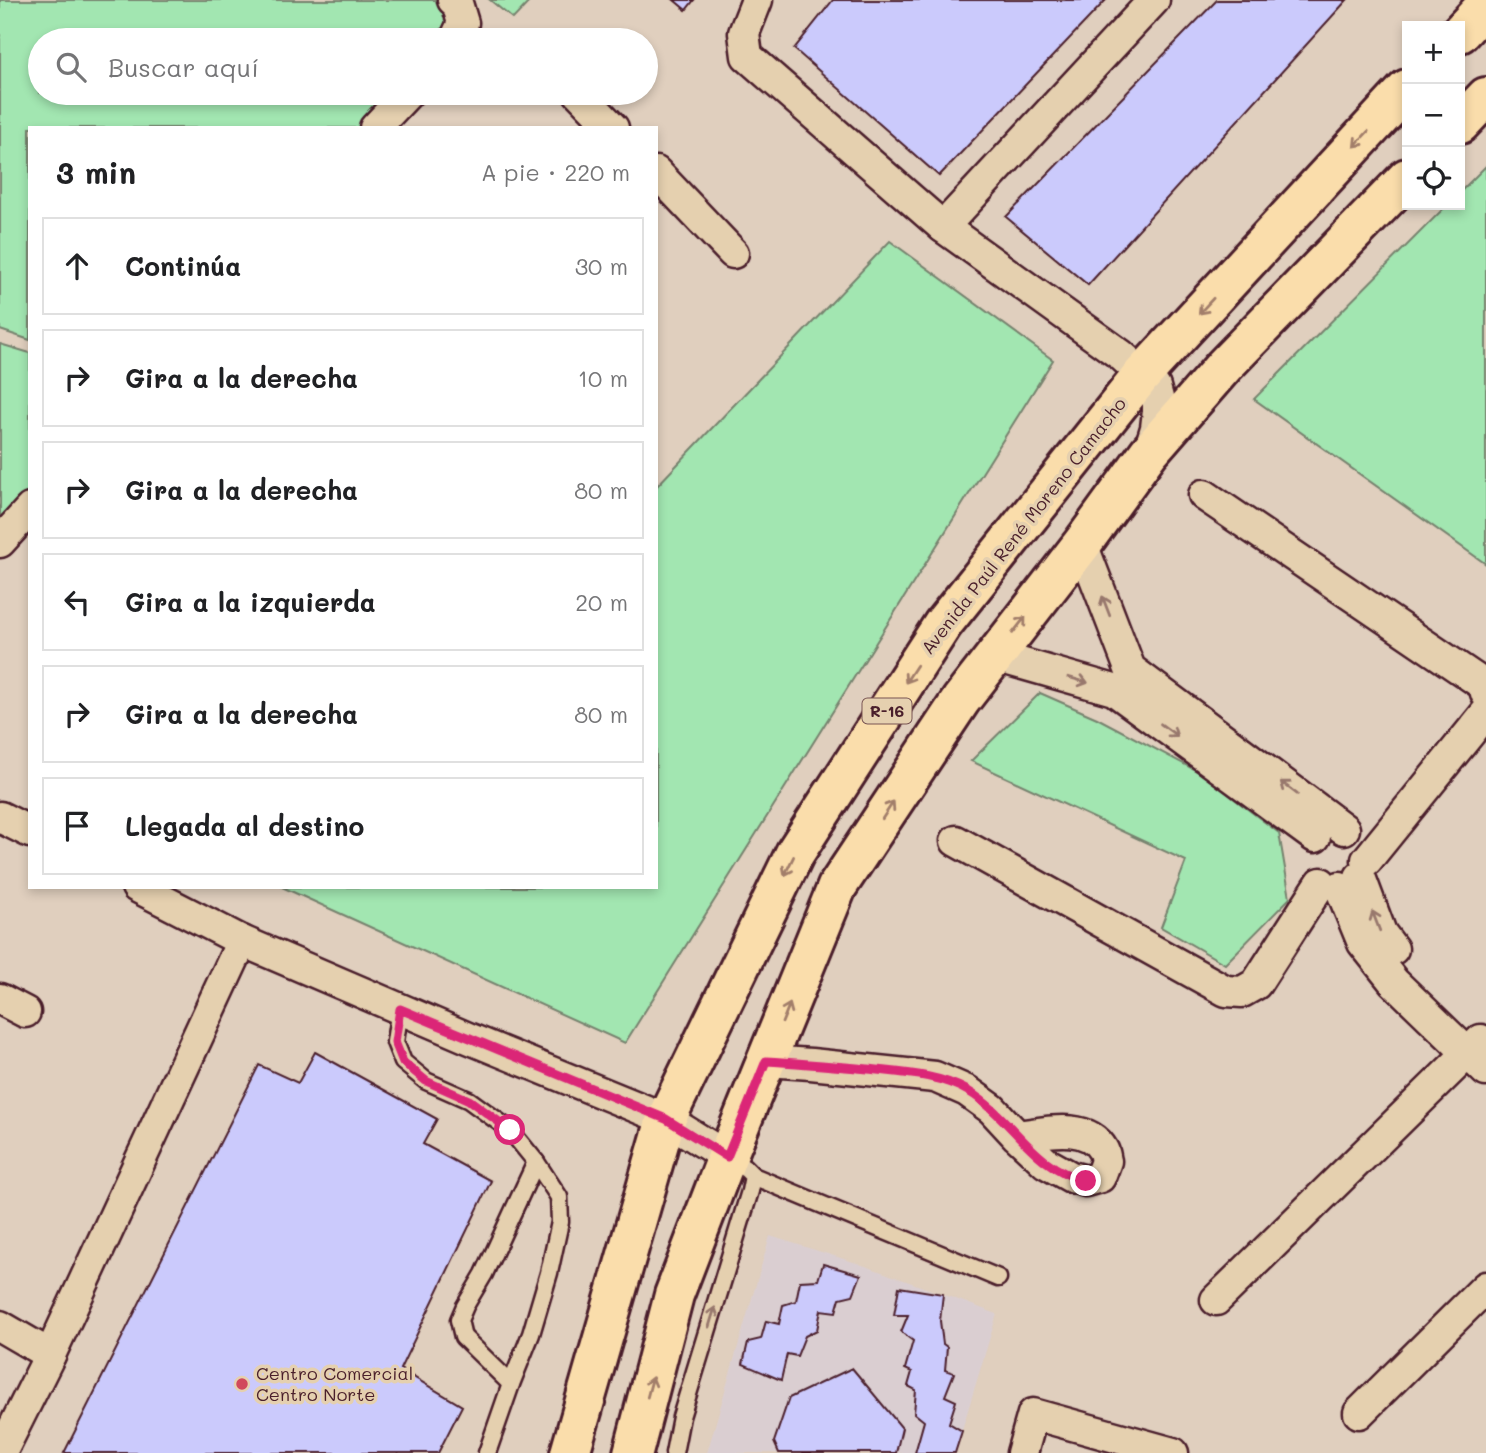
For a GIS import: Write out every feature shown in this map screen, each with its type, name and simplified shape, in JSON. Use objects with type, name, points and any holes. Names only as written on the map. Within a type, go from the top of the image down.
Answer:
[{"type":"main road","points":[[1465,28],[1486,5]]},
{"type":"main road","name":"Avenida Paúl René Moreno Camacho","points":[[570,1453],[666,1119],[795,853],[943,624],[1142,375],[1402,94]]},
{"type":"main road","points":[[1465,119],[1486,97]]},
{"type":"main road","points":[[633,1453],[674,1295],[740,1166],[766,1061],[837,887],[961,700],[1082,544],[1149,452],[1224,366],[1402,182]]},
{"type":"street","points":[[453,0],[457,3],[463,23],[460,28]]},
{"type":"street","points":[[757,0],[744,33],[747,55],[943,227],[1121,355],[1155,387],[1158,398],[1156,428],[1149,452]]},
{"type":"street","points":[[943,227],[1154,0]]},
{"type":"street","points":[[380,126],[398,105]]},
{"type":"street","points":[[591,105],[611,126]]},
{"type":"street","points":[[658,175],[733,253]]},
{"type":"street","points":[[1204,495],[1484,685],[1486,693]]},
{"type":"street","points":[[0,542],[28,511]]},
{"type":"street","points":[[1082,544],[1130,669],[1361,841],[1365,850],[1347,877],[1363,943],[1394,982],[1480,1052],[1216,1300]]},
{"type":"street","points":[[995,656],[1114,690],[1315,837]]},
{"type":"street","points":[[956,841],[1226,991],[1242,992],[1255,984],[1486,713]]},
{"type":"street","points":[[0,817],[28,831]]},
{"type":"street","points":[[1344,830],[1324,832],[1315,837],[1309,846],[1308,867],[1314,876],[1347,877]]},
{"type":"street","points":[[142,889],[242,941],[666,1119],[740,1166]]},
{"type":"street","points":[[1,1453],[50,1355],[242,941]]},
{"type":"street","points":[[766,1061],[935,1077],[967,1091],[984,1103],[1017,1136]]},
{"type":"street","points":[[1359,1413],[1486,1287]]},
{"type":"street","points":[[0,1326],[50,1355]]},
{"type":"street","points":[[1022,1453],[1033,1415],[1172,1453]]},
{"type":"lane","points":[[400,1009],[395,1042],[403,1062],[426,1081],[469,1100],[510,1130],[559,1197],[560,1222],[542,1298],[487,1453]]},
{"type":"lane","points":[[511,1384],[463,1337],[459,1321],[536,1162]]},
{"type":"lane","points":[[740,1166],[998,1278]]},
{"type":"lane","points":[[674,1453],[681,1417],[750,1191],[740,1166]]},
{"type":"shaded area","points":[[770,1236],[860,1264],[997,1314],[955,1453],[707,1453]]},
{"type":"green space","points":[[0,0],[439,0],[451,9],[447,28],[28,28],[28,105],[385,105],[366,126],[28,126],[28,339],[0,330]]},
{"type":"green space","points":[[490,0],[531,0],[513,19]]},
{"type":"green space","points":[[1486,166],[1486,564],[1254,399],[1442,210],[1465,210],[1465,187]]},
{"type":"green space","points":[[890,241],[1053,360],[625,1043],[286,889],[658,889],[658,485]]},
{"type":"green space","points":[[0,344],[28,352],[28,498],[0,530]]},
{"type":"green space","points":[[1040,693],[1097,718],[1199,772],[1279,833],[1290,898],[1225,964],[1161,927],[1186,861],[971,761]]},
{"type":"building","points":[[674,0],[694,0],[686,10]]},
{"type":"building","points":[[833,0],[1106,0],[939,176],[794,49]]},
{"type":"building","points":[[1217,0],[1347,0],[1088,285],[1006,217]]},
{"type":"building","points":[[315,1052],[437,1119],[423,1144],[491,1181],[400,1369],[462,1406],[438,1453],[64,1453],[259,1065],[298,1083]]},
{"type":"building","points":[[823,1264],[861,1275],[853,1295],[840,1298],[836,1312],[821,1310],[817,1330],[805,1336],[797,1356],[787,1354],[781,1380],[743,1364],[748,1342],[761,1339],[766,1321],[779,1324],[783,1305],[796,1301],[800,1281],[818,1280]]},
{"type":"building","points":[[899,1287],[943,1294],[940,1321],[943,1344],[947,1347],[945,1370],[954,1373],[945,1396],[956,1401],[949,1423],[962,1431],[955,1453],[915,1453],[924,1421],[914,1413],[916,1390],[908,1386],[912,1372],[905,1369],[913,1341],[901,1332],[908,1315],[894,1315]]},
{"type":"building","points":[[852,1368],[902,1428],[896,1453],[779,1453],[774,1442],[789,1398]]},
{"type":"place","name":"Centro Comercial Centro Norte","points":[[242,1384]]},
{"type":"route","points":[[510,1130],[469,1100],[426,1081],[403,1062],[395,1042],[400,1009],[666,1119],[727,1157],[766,1061],[935,1077],[967,1091],[992,1109],[1046,1163],[1071,1177],[1086,1181]]}]
